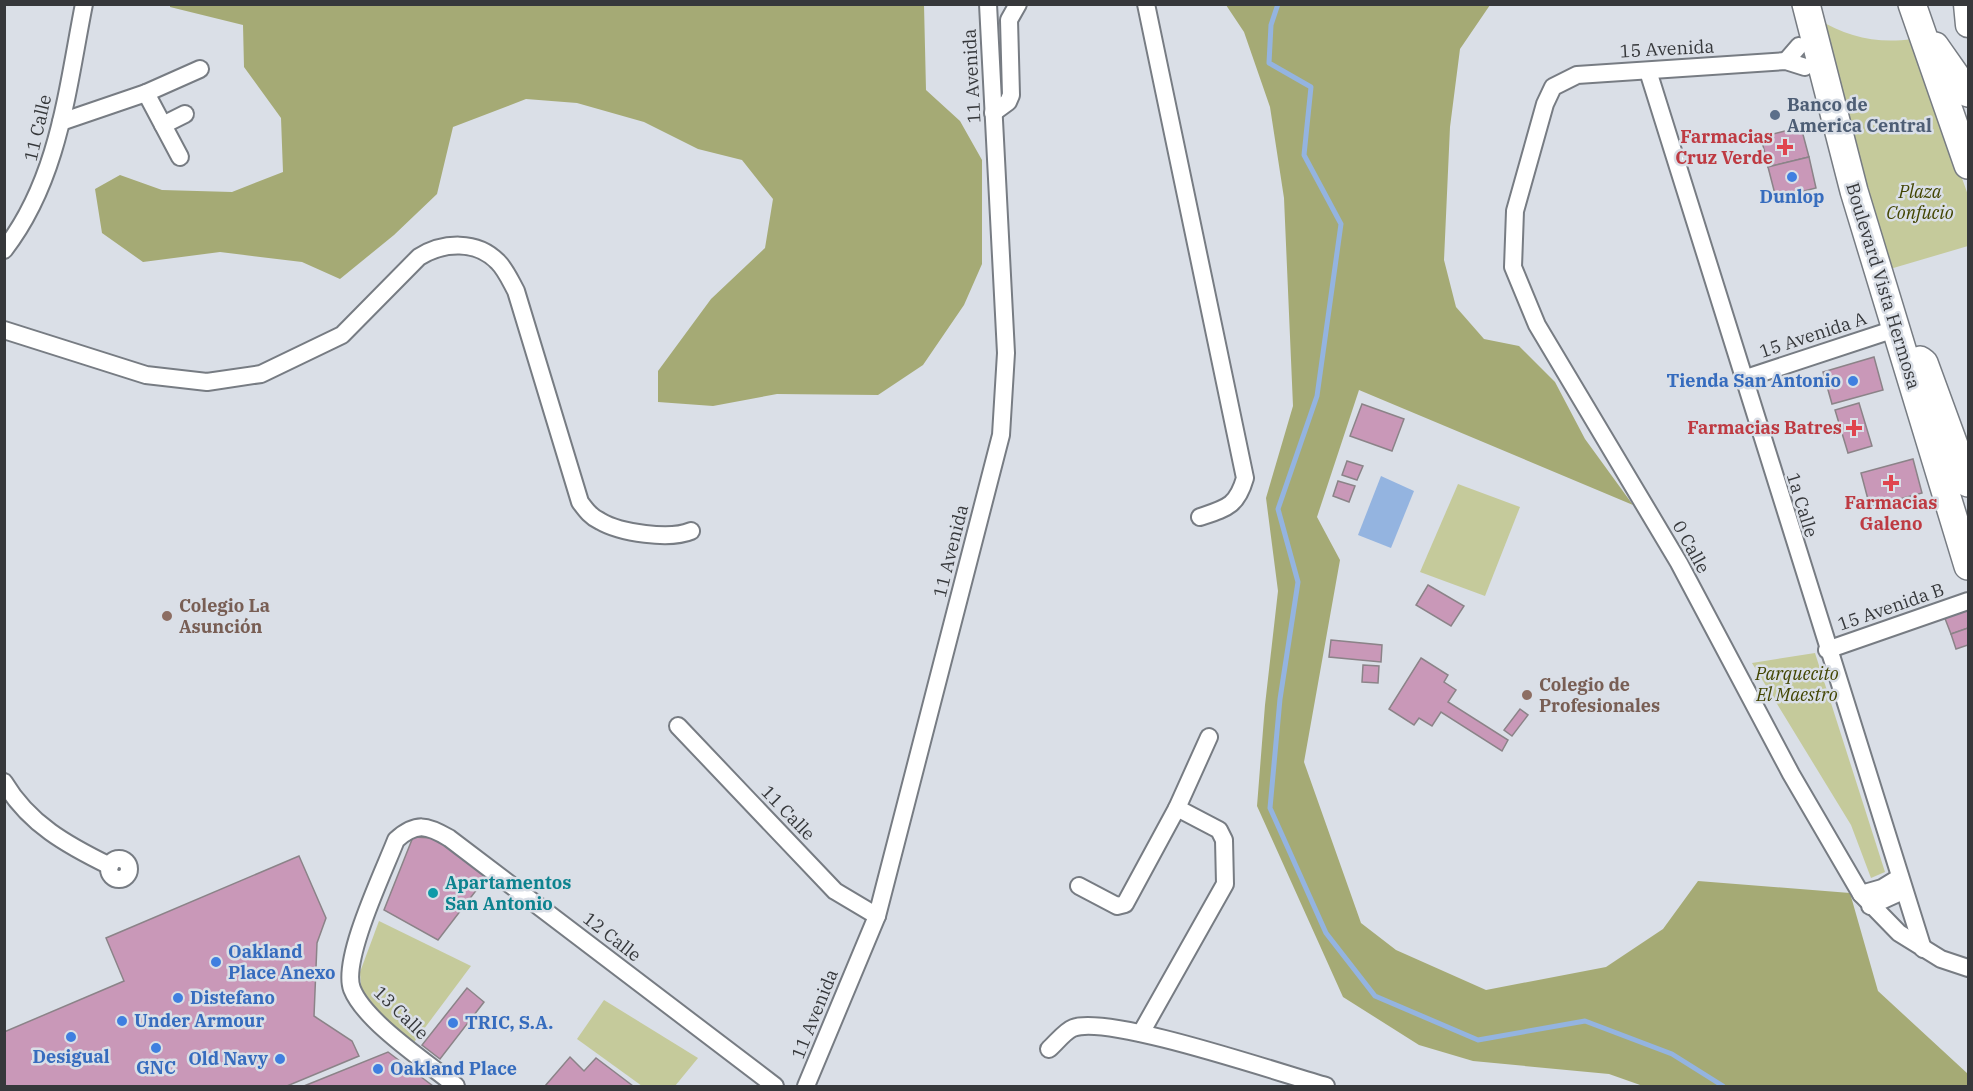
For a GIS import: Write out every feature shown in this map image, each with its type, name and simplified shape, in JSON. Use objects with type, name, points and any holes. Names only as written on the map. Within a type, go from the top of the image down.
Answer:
[{"type":"main road","points":[[1787,4],[1797,58],[1821,123],[1846,162]]},
{"type":"main road","name":"Boulevard Vista Hermosa","points":[[1806,4],[1846,162],[1968,566]]},
{"type":"main road","points":[[1915,13],[1968,93]]},
{"type":"main road","points":[[1915,13],[1968,165]]},
{"type":"main road","points":[[1899,339],[1924,363],[1968,483]]},
{"type":"street","name":"11 Calle","points":[[4,250],[39,195],[56,147],[84,4]]},
{"type":"street","name":"11 Avenida","points":[[806,1086],[877,916],[1001,435],[1006,353],[988,4]]},
{"type":"street","points":[[993,113],[1008,102],[1011,95],[1009,20],[1018,4]]},
{"type":"street","points":[[1146,4],[1245,477],[1240,494],[1229,507],[1200,517]]},
{"type":"street","points":[[1966,4],[1968,25]]},
{"type":"street","name":"15 Avenida","points":[[1553,87],[1577,75],[1797,58]]},
{"type":"street","points":[[61,122],[146,93],[200,69]]},
{"type":"street","name":"1a Calle","points":[[1648,71],[1827,650],[1923,950]]},
{"type":"street","name":"0 Calle","points":[[1553,87],[1535,135],[1515,211],[1513,267],[1537,325],[1679,563],[1791,774],[1866,900],[1899,933],[1923,950],[1968,968]]},
{"type":"street","points":[[146,93],[180,157]]},
{"type":"street","points":[[163,125],[184,114]]},
{"type":"street","points":[[4,330],[146,375],[207,382],[261,374],[342,335],[428,251],[448,245],[481,250],[499,263],[516,291],[580,502],[588,514],[613,527],[670,537],[691,531]]},
{"type":"street","name":"15 Avenida A","points":[[1743,379],[1899,339]]},
{"type":"street","name":"15 Avenida B","points":[[1827,650],[1968,601]]},
{"type":"street","name":"11 Calle","points":[[678,726],[835,891],[877,916]]},
{"type":"street","points":[[1079,886],[1117,906],[1125,904],[1177,808],[1209,737]]},
{"type":"street","points":[[4,782],[18,805],[66,845],[110,866]]},
{"type":"street","points":[[1141,1033],[1225,884],[1224,840],[1219,830],[1177,808]]},
{"type":"street","name":"12 Calle","points":[[351,987],[353,952],[396,840],[407,830],[420,827],[434,829],[449,838],[775,1086]]},
{"type":"street","points":[[1866,900],[1882,888],[1902,884]]},
{"type":"street","name":"13 Calle","points":[[351,987],[359,1002],[404,1046],[456,1086]]},
{"type":"street","points":[[1049,1049],[1074,1028],[1105,1026],[1141,1033],[1326,1086]]},
{"type":"green space","points":[[170,5],[924,5],[926,90],[960,121],[982,160],[982,264],[964,305],[923,365],[878,395],[777,394],[713,406],[658,402],[658,371],[711,299],[765,248],[773,199],[742,160],[698,149],[644,122],[577,103],[526,99],[453,127],[437,194],[394,235],[340,279],[302,262],[220,252],[143,262],[102,233],[95,189],[120,175],[162,190],[232,192],[283,172],[281,118],[244,67],[243,25],[170,7]]},
{"type":"green space","points":[[1226,5],[1490,5],[1460,49],[1450,127],[1444,260],[1456,307],[1484,339],[1519,346],[1555,382],[1585,439],[1633,505],[1359,390],[1317,517],[1340,560],[1304,762],[1361,923],[1396,950],[1486,990],[1606,967],[1663,929],[1698,881],[1850,893],[1878,991],[1968,1074],[1968,1086],[1643,1086],[1609,1074],[1473,1061],[1419,1045],[1343,997],[1257,806],[1265,705],[1278,591],[1266,498],[1293,406],[1284,198],[1270,107],[1244,32]]},
{"type":"green space","name":"Plaza Confucio","points":[[1818,19],[1851,35],[1863,38],[1887,41],[1912,39],[1968,195],[1968,246],[1890,269]]},
{"type":"green space","points":[[1458,484],[1520,507],[1485,596],[1420,572]]},
{"type":"green space","name":"Parquecito El Maestro","points":[[1815,653],[1885,872],[1871,878],[1851,825],[1752,663]]},
{"type":"green space","points":[[379,921],[471,966],[409,1049],[362,1001],[360,972]]},
{"type":"green space","points":[[604,1000],[698,1058],[675,1086],[642,1086],[577,1039]]},
{"type":"water","points":[[1381,476],[1414,491],[1391,548],[1358,535]]},
{"type":"building","name":"Farmacias Cruz Verde","points":[[1801,127],[1809,157],[1768,167],[1761,137]]},
{"type":"building","name":"Dunlop","points":[[1809,157],[1816,188],[1776,198],[1768,167]]},
{"type":"building","name":"Tienda San Antonio","points":[[1874,357],[1883,390],[1832,404],[1823,372]]},
{"type":"building","name":"Farmacias Batres","points":[[1859,403],[1872,446],[1848,453],[1835,410]]},
{"type":"building","points":[[1362,404],[1404,419],[1392,451],[1350,436]]},
{"type":"building","name":"Farmacias Galeno","points":[[1913,459],[1922,493],[1870,507],[1861,473]]},
{"type":"building","points":[[1347,461],[1363,466],[1357,480],[1342,475]]},
{"type":"building","points":[[1338,481],[1355,486],[1349,502],[1333,496]]},
{"type":"building","points":[[1428,585],[1464,606],[1451,626],[1416,605]]},
{"type":"building","points":[[1968,607],[1968,628],[1951,634],[1944,616]]},
{"type":"building","points":[[1968,628],[1968,645],[1956,649],[1951,634]]},
{"type":"building","points":[[1331,640],[1382,645],[1381,662],[1329,657]]},
{"type":"building","points":[[1421,658],[1448,675],[1444,682],[1456,690],[1448,702],[1508,740],[1502,751],[1441,712],[1432,726],[1419,718],[1414,725],[1389,709]]},
{"type":"building","points":[[1363,665],[1379,666],[1378,683],[1362,682]]},
{"type":"building","points":[[1520,709],[1528,715],[1512,736],[1504,730]]},
{"type":"building","name":"Apartamentos San Antonio","points":[[413,837],[433,838],[488,875],[438,940],[384,910]]},
{"type":"building","name":"Oakland Place Anexo","points":[[299,856],[326,918],[317,943],[314,1016],[352,1041],[359,1056],[287,1086],[4,1086],[4,1032],[124,981],[106,938]]},
{"type":"building","name":"TRIC, S.A.","points":[[467,988],[484,1002],[440,1059],[422,1045]]},
{"type":"building","name":"Oakland Place","points":[[388,1052],[433,1086],[304,1086]]},
{"type":"building","points":[[570,1057],[584,1071],[596,1058],[633,1086],[545,1086]]},
{"type":"waterway","points":[[1278,4],[1271,25],[1269,63],[1311,87],[1304,155],[1341,224],[1317,396],[1278,509],[1298,582],[1280,699],[1270,808],[1326,933],[1375,996],[1478,1040],[1585,1021],[1672,1054],[1723,1086]]},
{"type":"place","name":"Banco de America Central","points":[[1775,115]]},
{"type":"place","name":"Farmacias Cruz Verde","points":[[1785,147]]},
{"type":"place","name":"Dunlop","points":[[1792,177]]},
{"type":"place","name":"Tienda San Antonio","points":[[1853,381]]},
{"type":"place","name":"Farmacias Batres","points":[[1854,428]]},
{"type":"place","name":"Farmacias Galeno","points":[[1891,483]]},
{"type":"place","name":"Colegio La Asunción","points":[[167,616]]},
{"type":"place","name":"Colegio de Profesionales","points":[[1527,695]]},
{"type":"place","name":"Apartamentos San Antonio","points":[[433,893]]},
{"type":"place","name":"Oakland Place Anexo","points":[[216,962]]},
{"type":"place","name":"Distefano","points":[[178,998]]},
{"type":"place","name":"Under Armour","points":[[122,1021]]},
{"type":"place","name":"TRIC, S.A.","points":[[453,1023]]},
{"type":"place","name":"Desigual","points":[[71,1037]]},
{"type":"place","name":"GNC","points":[[156,1048]]},
{"type":"place","name":"Old Navy","points":[[280,1059]]},
{"type":"place","name":"Oakland Place","points":[[378,1069]]}]
